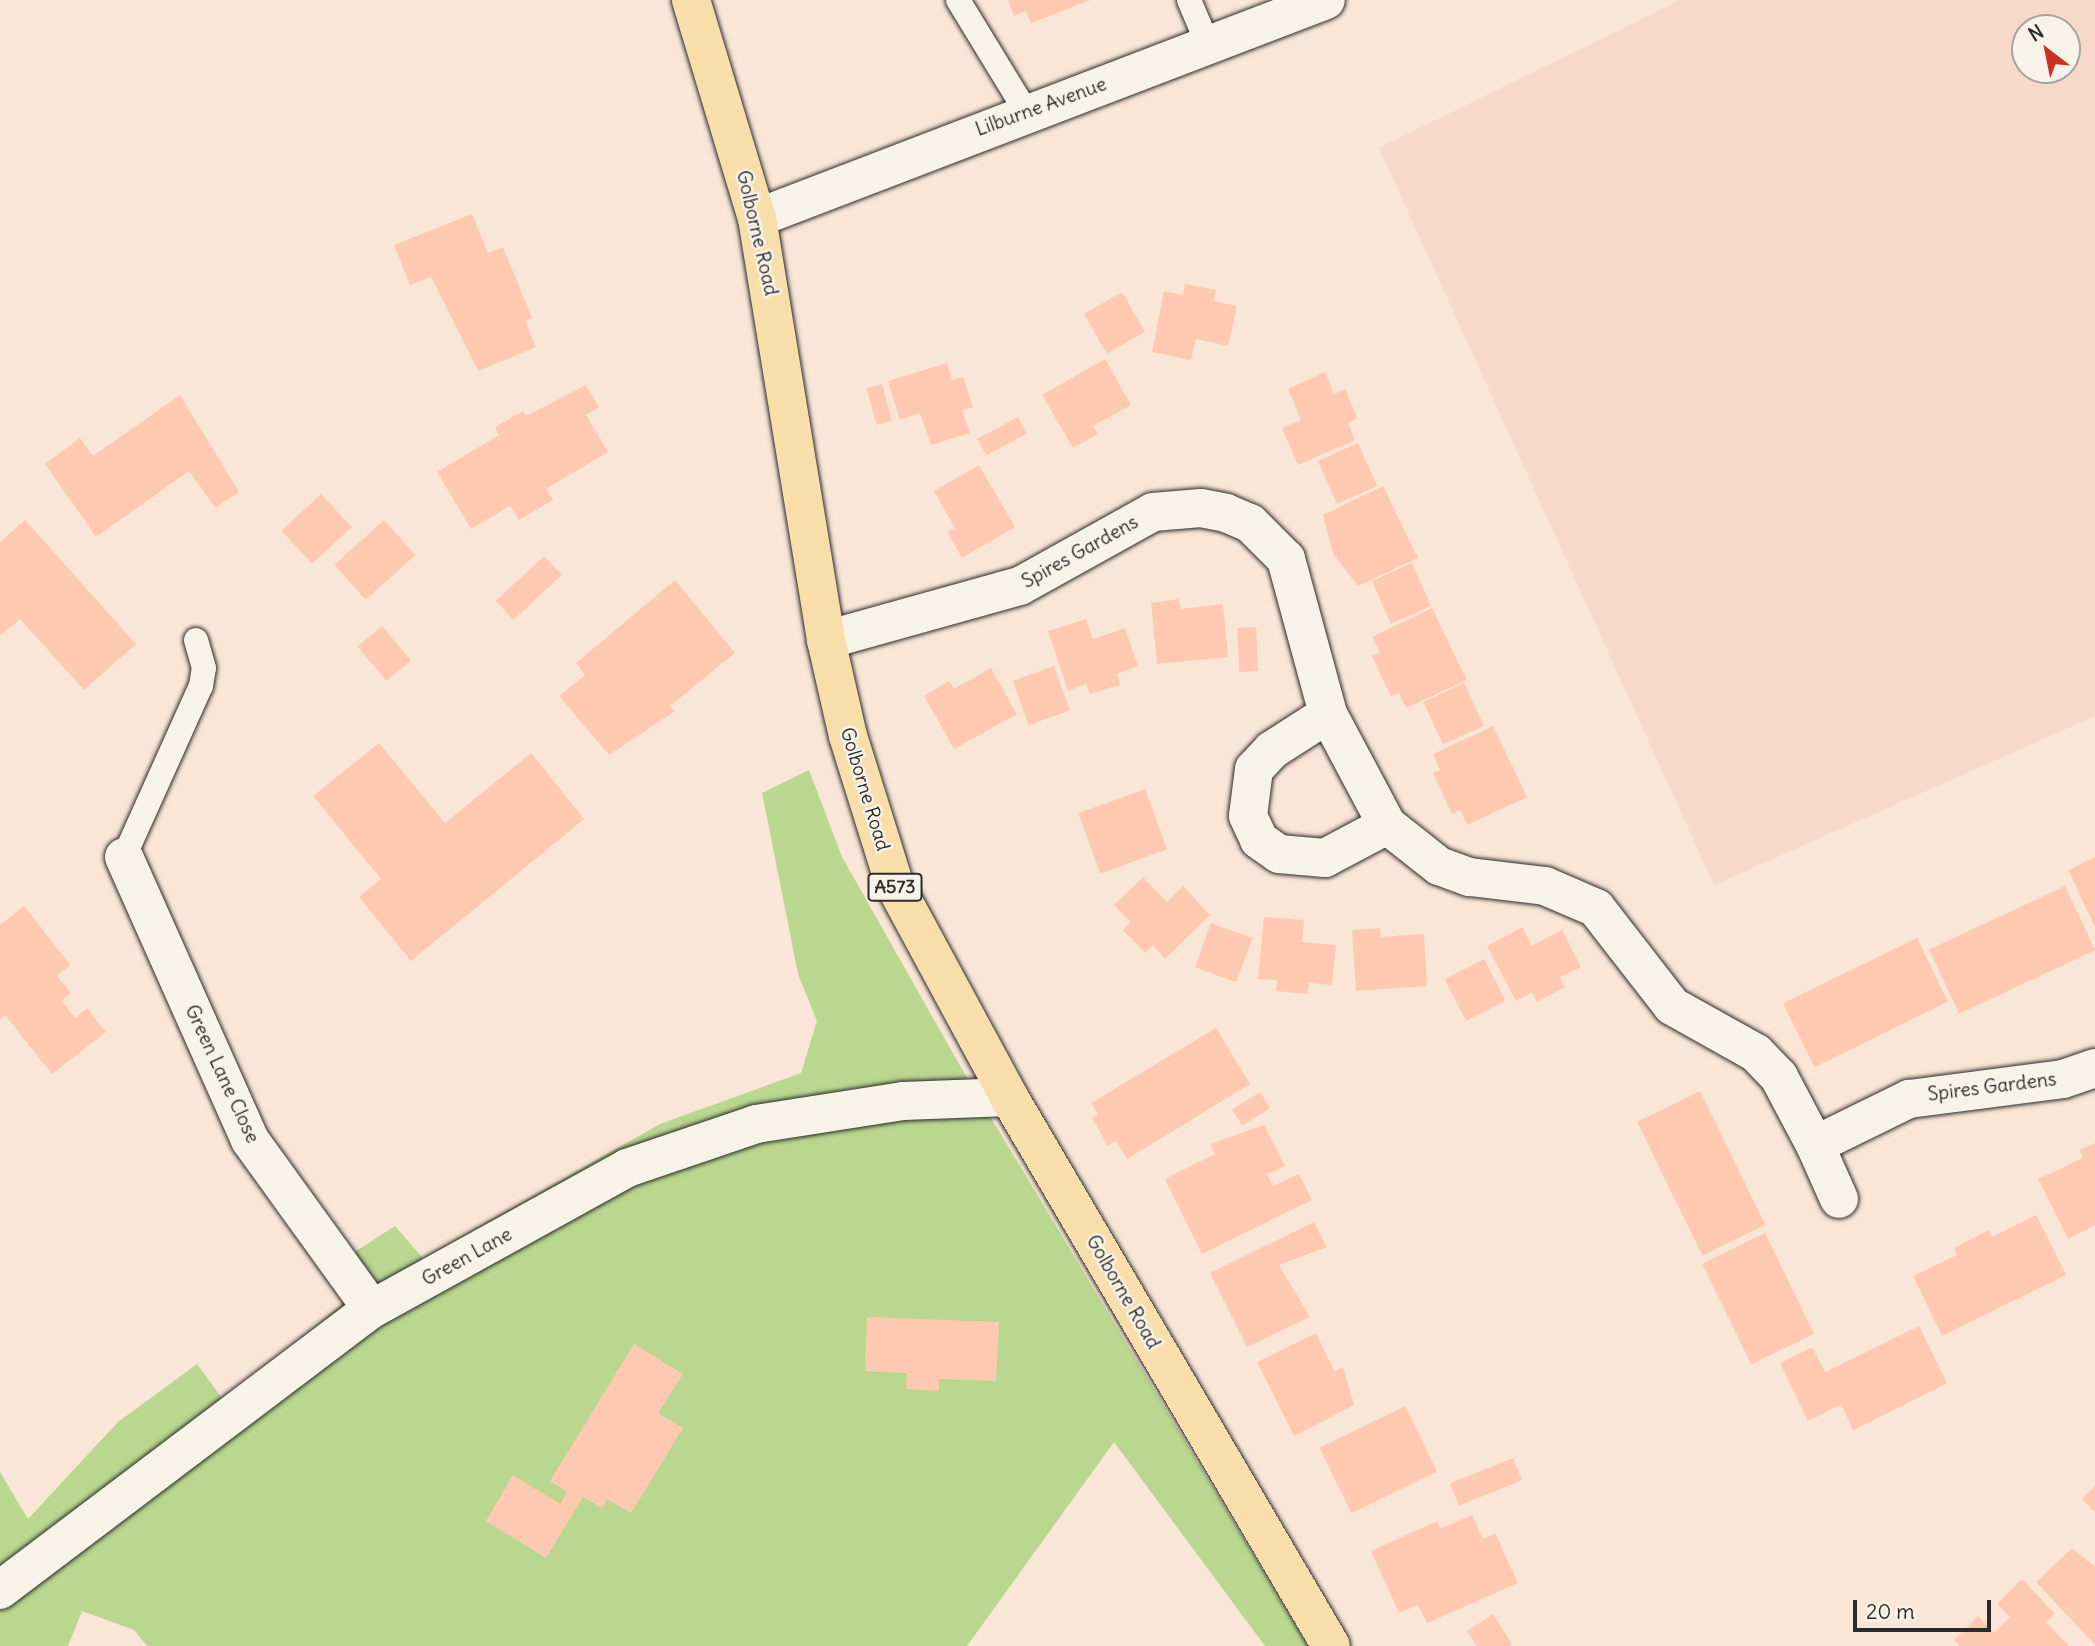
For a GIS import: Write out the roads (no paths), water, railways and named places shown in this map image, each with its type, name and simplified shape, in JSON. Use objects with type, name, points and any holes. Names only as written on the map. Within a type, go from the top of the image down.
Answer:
[{"type":"main road","name":"Golborne Road","points":[[691,0],[757,218],[826,640],[895,886],[1009,1097],[1331,1646]]},
{"type":"street","name":"Lilburne Avenue","points":[[757,218],[1326,0]]},
{"type":"street","name":"Spires Gardens","points":[[826,640],[1020,586],[1130,522],[1201,508],[1250,523],[1286,559],[1328,714],[1387,825],[1440,866],[1470,877],[1545,886],[1596,908],[1672,1006],[1756,1053],[1779,1077],[1815,1145],[1839,1199]]},
{"type":"street","points":[[1328,714],[1272,750],[1254,769],[1248,816],[1259,840],[1279,854],[1325,858],[1387,825]]},
{"type":"street","name":"Green Lane Close","points":[[124,857],[250,1140],[372,1309]]},
{"type":"street","name":"Spires Gardens","points":[[1815,1145],[1909,1099],[2063,1079],[2095,1068]]},
{"type":"street","name":"Green Lane","points":[[0,1590],[372,1309],[627,1168],[756,1124],[903,1101],[1009,1097]]},
{"type":"lane","points":[[958,0],[1027,113]]},
{"type":"lane","points":[[1189,0],[1208,45]]},
{"type":"lane","points":[[124,857],[201,686],[204,668],[196,640]]}]
